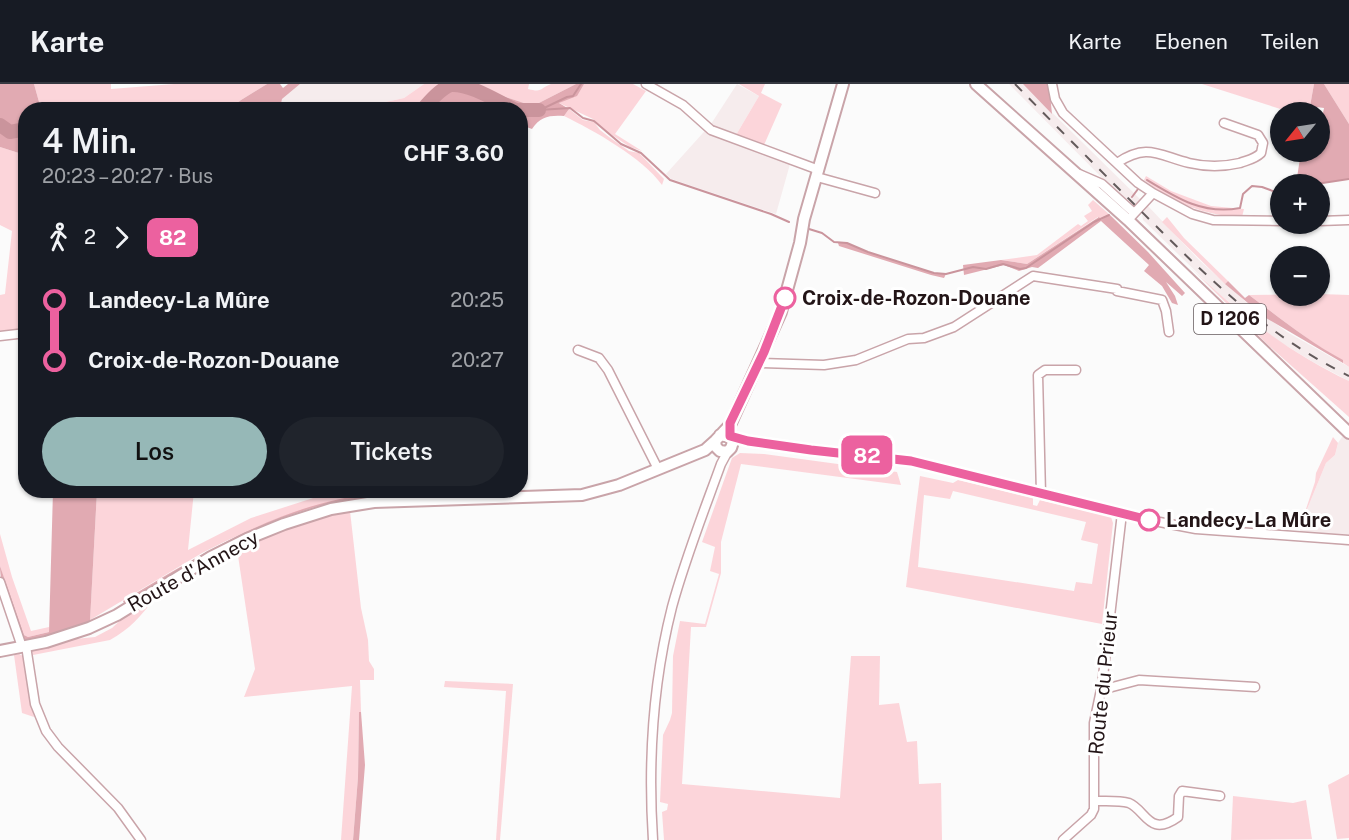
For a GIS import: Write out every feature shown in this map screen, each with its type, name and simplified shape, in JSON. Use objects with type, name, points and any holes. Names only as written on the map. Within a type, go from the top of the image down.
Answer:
[{"type":"main road","points":[[725,441],[781,312],[800,243],[804,219],[843,84]]},
{"type":"main road","name":"D 1206","points":[[976,84],[1111,204],[1131,216],[1349,433]]},
{"type":"main road","name":"Route d'Annecy","points":[[528,497],[582,495],[619,485],[725,441]]},
{"type":"main road","name":"Route d'Annecy","points":[[0,651],[72,635],[99,623],[211,557],[247,539],[331,509],[374,502],[493,498]]},
{"type":"street","points":[[646,84],[684,105],[711,130],[818,174],[875,193]]},
{"type":"street","points":[[1052,84],[1055,99],[1062,112],[1137,183],[1186,211],[1213,220],[1270,221]]},
{"type":"street","points":[[1116,163],[1131,155],[1151,152],[1215,167],[1251,160],[1262,153],[1263,143],[1258,135],[1224,123]]},
{"type":"street","points":[[1075,173],[1102,184],[1131,216],[1153,193]]},
{"type":"street","points":[[1330,221],[1349,220]]},
{"type":"street","points":[[759,363],[824,365],[856,360],[908,339],[924,338],[954,327],[1033,276],[1117,289],[1117,291],[1162,300],[1169,332]]},
{"type":"street","points":[[0,336],[18,334]]},
{"type":"street","points":[[578,350],[599,358],[608,370],[658,469]]},
{"type":"street","points":[[1041,494],[1038,375],[1045,370],[1076,370]]},
{"type":"street","points":[[653,840],[651,778],[653,737],[666,635],[682,573],[721,464],[725,441]]},
{"type":"street","name":"Route d'Annecy","points":[[725,441],[748,441],[911,461],[1041,494],[1196,529],[1349,540]]},
{"type":"street","name":"Route du Prieur","points":[[1095,801],[1094,723],[1101,690],[1122,513]]},
{"type":"street","points":[[0,582],[24,647],[35,704],[46,731],[58,747],[118,808],[141,840]]},
{"type":"street","points":[[1101,690],[1139,680],[1255,687]]},
{"type":"street","points":[[1063,840],[1093,813],[1095,801],[1128,803],[1150,822],[1158,824],[1171,822],[1178,817],[1179,795],[1182,791],[1220,796]]},
{"type":"shaded area","points":[[0,84],[34,84],[39,102],[18,102],[18,153],[0,147]]},
{"type":"shaded area","points":[[34,84],[111,84],[111,89],[174,84],[267,84],[239,102],[39,102]]},
{"type":"shaded area","points":[[267,84],[280,84],[283,88],[288,84],[300,84],[281,102],[239,102]]},
{"type":"shaded area","points":[[300,84],[424,84],[404,98],[386,102],[281,102]]},
{"type":"shaded area","points":[[424,84],[446,84],[424,102],[386,102],[404,98]]},
{"type":"shaded area","points":[[446,84],[466,84],[521,102],[424,102]]},
{"type":"shaded area","points":[[466,84],[529,84],[528,89],[541,90],[551,84],[576,84],[533,106],[528,104],[528,102],[521,102]]},
{"type":"shaded area","points":[[576,84],[584,84],[577,96],[559,103],[569,109],[564,116],[545,118],[532,129],[528,128],[528,104],[533,106]]},
{"type":"shaded area","points":[[584,84],[633,84],[646,91],[615,134],[642,151],[630,147],[593,119],[559,103]]},
{"type":"shaded area","points":[[737,84],[759,96],[736,135],[792,157],[776,214],[671,179],[666,174],[711,124]]},
{"type":"shaded area","points":[[739,84],[765,84],[761,93],[782,104],[764,145],[736,135],[759,96]]},
{"type":"shaded area","points":[[1009,84],[1023,84],[1140,199],[1138,203],[1132,206],[1110,186]]},
{"type":"shaded area","points":[[1023,84],[1049,84],[1052,114]]},
{"type":"shaded area","points":[[1202,84],[1314,84],[1311,102],[1270,102],[1270,106]]},
{"type":"shaded area","points":[[1314,84],[1324,84],[1349,124],[1349,179],[1330,182],[1330,174],[1298,174],[1299,162],[1330,162],[1330,102],[1311,102]]},
{"type":"shaded area","points":[[1324,84],[1349,84],[1349,124]]},
{"type":"shaded area","points":[[569,109],[583,120],[594,122],[600,130],[629,151],[639,153],[664,179],[662,185],[654,175],[630,155],[564,116]]},
{"type":"shaded area","points":[[0,147],[18,153],[18,331],[0,332],[0,295],[5,294],[12,231],[0,225]]},
{"type":"shaded area","points":[[1146,176],[1171,191],[1211,206],[1244,209],[1242,217],[1214,214],[1190,207],[1167,196],[1144,180]]},
{"type":"shaded area","points":[[1093,200],[1110,215],[1101,221],[1098,217],[1027,264],[1001,260],[1037,255],[1078,224],[1081,226],[1088,221],[1084,216],[1092,211],[1088,205]]},
{"type":"shaded area","points":[[1148,206],[1199,260],[1245,301],[1287,332],[1349,367],[1349,381],[1277,340],[1219,294],[1143,220],[1142,214]]},
{"type":"shaded area","points":[[1110,215],[1185,293],[1182,296],[1166,282],[1178,305],[1172,303],[1162,286],[1144,271],[1149,265],[1101,221],[1038,268],[1032,267],[1019,271],[1004,265],[964,275],[963,265],[1001,260],[1027,264],[1099,217],[1101,220]]},
{"type":"shaded area","points":[[1167,217],[1184,238],[1228,281],[1225,284],[1162,222]]},
{"type":"shaded area","points":[[838,243],[847,243],[934,273],[946,274],[944,278],[931,275],[839,246]]},
{"type":"shaded area","points":[[1189,266],[1264,330],[1305,357],[1349,381],[1349,417],[1267,344]]},
{"type":"shaded area","points":[[1228,281],[1245,298],[1249,295],[1306,338],[1343,360],[1343,363],[1266,318],[1225,284]]},
{"type":"shaded area","points":[[1330,294],[1349,295],[1349,367],[1342,360],[1306,338],[1249,295],[1270,295],[1270,306],[1330,306]]},
{"type":"shaded area","points":[[1349,421],[1349,546],[1299,540],[1301,524],[1326,463],[1335,455]]},
{"type":"shaded area","points":[[1333,437],[1338,443],[1335,455],[1326,463],[1301,524],[1316,473]]},
{"type":"shaded area","points":[[740,453],[764,454],[897,472],[901,485],[741,464],[721,542],[721,573],[706,627],[691,627],[682,784],[840,798],[851,656],[880,656],[879,705],[899,703],[907,742],[917,741],[919,784],[941,783],[942,840],[664,840],[662,812],[667,810],[668,804],[660,802],[663,735],[672,713],[673,656],[680,621],[705,624],[719,574],[710,571],[715,547],[702,542],[732,458]]},
{"type":"shaded area","points":[[920,476],[953,483],[958,480],[1033,498],[1033,505],[1037,506],[1040,500],[1111,517],[1113,523],[1102,624],[906,587]],"holes":[[[953,491],[1086,522],[1081,540],[1098,544],[1092,584],[1076,582],[1074,591],[918,567],[924,495],[950,499]]]},
{"type":"shaded area","points":[[53,498],[97,498],[90,621],[60,633],[23,641],[7,604],[0,566],[24,635],[28,637],[49,632]]},
{"type":"shaded area","points":[[97,498],[193,498],[188,550],[251,518],[313,498],[348,498],[278,518],[226,541],[90,620]]},
{"type":"shaded area","points":[[346,498],[362,498],[316,507],[249,532],[185,566],[124,603],[123,601],[185,564],[249,530],[316,505]]},
{"type":"shaded area","points":[[350,511],[361,608],[368,640],[369,661],[374,669],[374,680],[360,680],[361,712],[359,713],[358,777],[353,840],[341,840],[352,686],[244,697],[255,669],[237,549],[309,521]]},
{"type":"shaded area","points":[[0,534],[31,631],[49,627],[49,632],[28,637],[21,630],[0,566]]},
{"type":"shaded area","points":[[154,599],[135,622],[110,640],[33,655],[32,651],[75,639],[95,637]]},
{"type":"shaded area","points":[[19,654],[25,657],[34,717],[22,713],[14,655]]},
{"type":"shaded area","points":[[445,681],[513,684],[500,840],[496,840],[506,691],[444,687]]},
{"type":"shaded area","points":[[359,712],[361,712],[365,765],[359,840],[353,840],[358,777]]},
{"type":"shaded area","points":[[1349,774],[1349,838],[1337,839],[1328,785]]},
{"type":"shaded area","points":[[1233,796],[1293,803],[1306,800],[1312,839],[1231,840]]},
{"type":"waterway","points":[[540,110],[573,96],[581,84]]},
{"type":"waterway","points":[[429,102],[439,92],[451,85],[476,90],[500,102]]},
{"type":"waterway","points":[[539,110],[570,108],[583,118],[594,121],[621,144],[641,153],[670,180],[789,222]]},
{"type":"waterway","points":[[528,110],[539,110]]},
{"type":"waterway","points":[[0,125],[10,132],[18,130]]},
{"type":"waterway","points":[[1330,182],[1349,179]]},
{"type":"waterway","points":[[1147,180],[1192,204],[1227,210],[1240,208],[1243,194],[1252,186],[1270,190]]},
{"type":"waterway","points":[[1132,197],[1138,189]]},
{"type":"waterway","points":[[809,229],[822,233],[834,242],[847,243],[934,273],[946,274],[973,267],[986,269],[1003,264],[1020,269],[1026,268],[1094,222],[1109,215]]},
{"type":"railway","points":[[1015,84],[1211,279],[1289,341],[1349,376]]},
{"type":"bus line","name":"82","points":[[785,298],[764,352],[730,423],[729,436],[811,450],[911,461],[1149,520]]},
{"type":"place","name":"Croix-de-Rozon-Douane","points":[[785,298]]},
{"type":"place","name":"Landecy-La Mûre","points":[[1149,520]]}]
